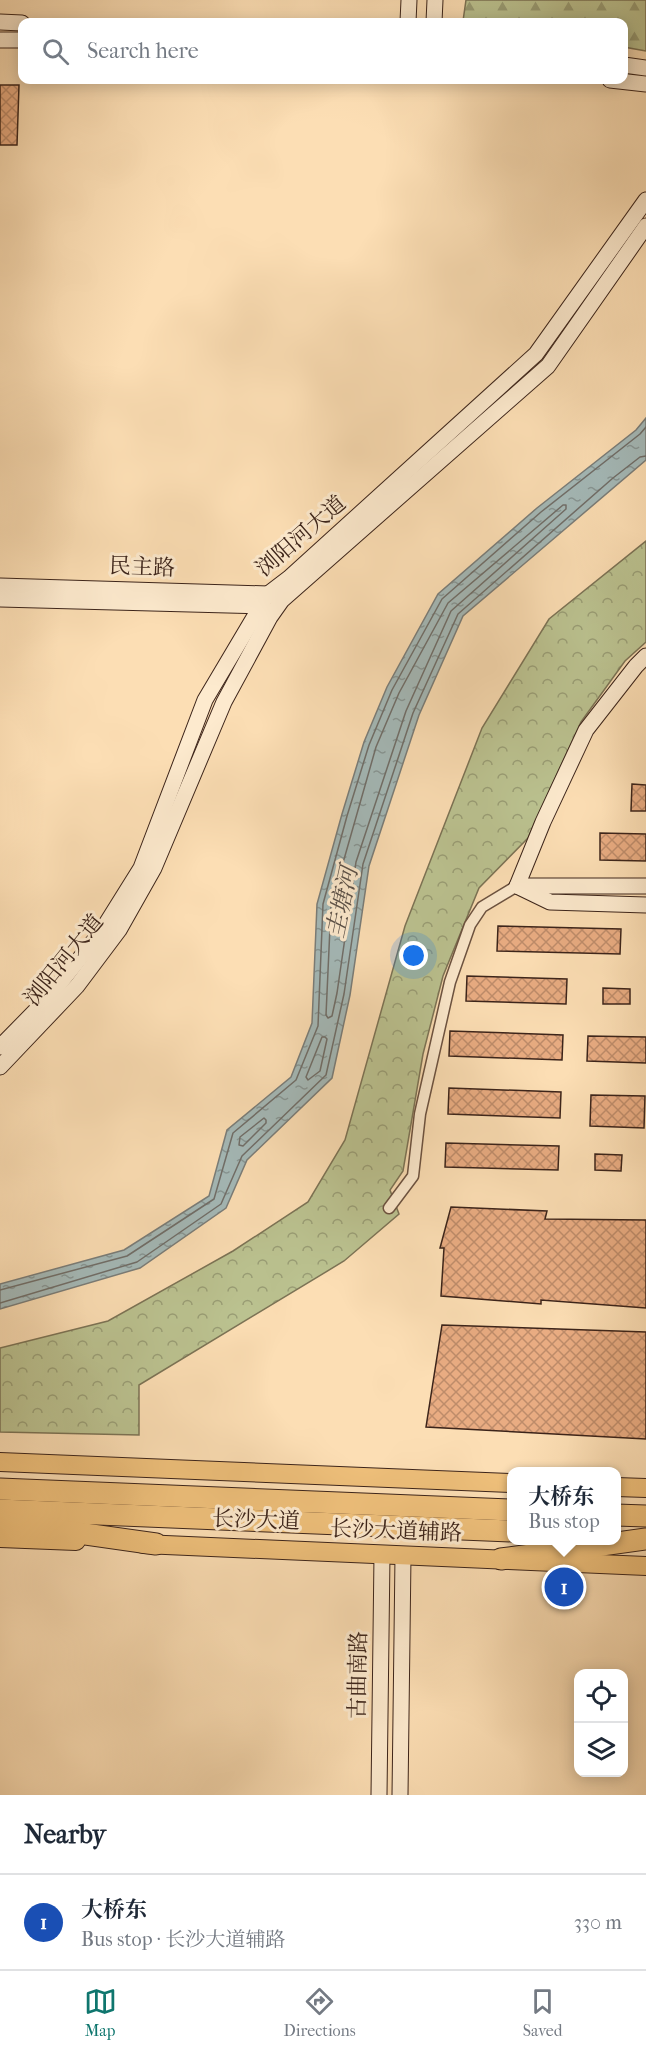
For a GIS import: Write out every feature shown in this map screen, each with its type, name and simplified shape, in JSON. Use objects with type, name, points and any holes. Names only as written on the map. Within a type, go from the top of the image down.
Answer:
[{"type":"highway","points":[[0,1485],[36,1491]]},
{"type":"highway","name":"长沙大道","points":[[0,1489],[507,1510]]},
{"type":"highway","name":"长沙大道","points":[[0,1510],[507,1531]]},
{"type":"highway","points":[[621,1515],[646,1516]]},
{"type":"highway","points":[[0,1522],[156,1544]]},
{"type":"highway","points":[[621,1536],[646,1538]]},
{"type":"highway","points":[[621,1542],[646,1538]]},
{"type":"highway","points":[[501,1559],[598,1545]]},
{"type":"main road","points":[[408,18],[410,0]]},
{"type":"main road","points":[[434,18],[435,0]]},
{"type":"main road","points":[[0,22],[18,23]]},
{"type":"main road","points":[[0,40],[18,40]]},
{"type":"main road","points":[[628,65],[646,68]]},
{"type":"main road","points":[[628,82],[646,84]]},
{"type":"main road","name":"浏阳河大道","points":[[0,1047],[48,998],[102,932],[141,868],[205,700],[289,578],[536,354],[646,200]]},
{"type":"main road","name":"浏阳河大道","points":[[0,1067],[77,986],[119,930],[154,868],[224,702],[270,604],[548,366],[646,226]]},
{"type":"main road","name":"民主路","points":[[0,586],[270,604]]},
{"type":"main road","name":"民主路","points":[[0,599],[270,604]]},
{"type":"main road","points":[[517,886],[543,822],[586,730],[646,656]]},
{"type":"main road","points":[[517,886],[646,886]]},
{"type":"main road","points":[[517,886],[550,902],[646,905]]},
{"type":"main road","points":[[0,1462],[507,1483]]},
{"type":"main road","points":[[621,1487],[646,1488]]},
{"type":"main road","name":"长沙大道辅路","points":[[0,1538],[646,1566]]},
{"type":"main road","name":"古曲南路","points":[[379,1795],[382,1555]]},
{"type":"main road","name":"古曲南路","points":[[400,1795],[403,1556]]},
{"type":"street","points":[[389,1208],[413,1176],[420,1114],[450,982],[470,925],[482,907],[517,886]]},
{"type":"green space","points":[[466,0],[646,0],[646,51],[628,48],[628,18],[463,18]]},
{"type":"green space","points":[[646,541],[646,642],[625,661],[581,722],[528,838],[479,888],[443,976],[423,1054],[403,1171],[390,1190],[399,1214],[344,1261],[139,1385],[139,1435],[0,1432],[0,1348],[108,1321],[233,1251],[308,1202],[345,1140],[405,926],[482,728],[549,619]]},
{"type":"water","name":"圭塘河","points":[[646,418],[646,460],[463,616],[419,715],[369,866],[350,995],[332,1078],[247,1160],[226,1208],[140,1268],[0,1309],[0,1284],[124,1250],[209,1196],[227,1130],[291,1077],[312,1023],[317,904],[342,814],[364,742],[387,687],[438,594],[537,508],[636,430]]},
{"type":"building","points":[[0,85],[19,85],[17,145],[0,145]]},
{"type":"building","points":[[632,784],[646,785],[646,811],[631,811]]},
{"type":"building","points":[[600,833],[646,834],[646,861],[600,860]]},
{"type":"building","points":[[498,926],[621,929],[620,954],[497,951]]},
{"type":"building","points":[[467,976],[567,979],[566,1004],[466,1001]]},
{"type":"building","points":[[603,988],[630,989],[630,1004],[603,1004]]},
{"type":"building","points":[[450,1031],[563,1035],[562,1060],[449,1056]]},
{"type":"building","points":[[588,1036],[646,1037],[646,1063],[587,1061]]},
{"type":"building","points":[[449,1088],[561,1092],[560,1118],[448,1114]]},
{"type":"building","points":[[591,1095],[645,1096],[644,1128],[590,1126]]},
{"type":"building","points":[[446,1143],[559,1146],[558,1170],[445,1167]]},
{"type":"building","points":[[595,1154],[622,1155],[621,1171],[595,1170]]},
{"type":"building","points":[[451,1207],[547,1211],[545,1219],[646,1220],[646,1308],[541,1300],[541,1304],[441,1296],[444,1248],[440,1248]]},
{"type":"building","points":[[442,1325],[646,1332],[646,1439],[426,1427]]},
{"type":"place","name":"大桥东","points":[[564,1587]]}]
